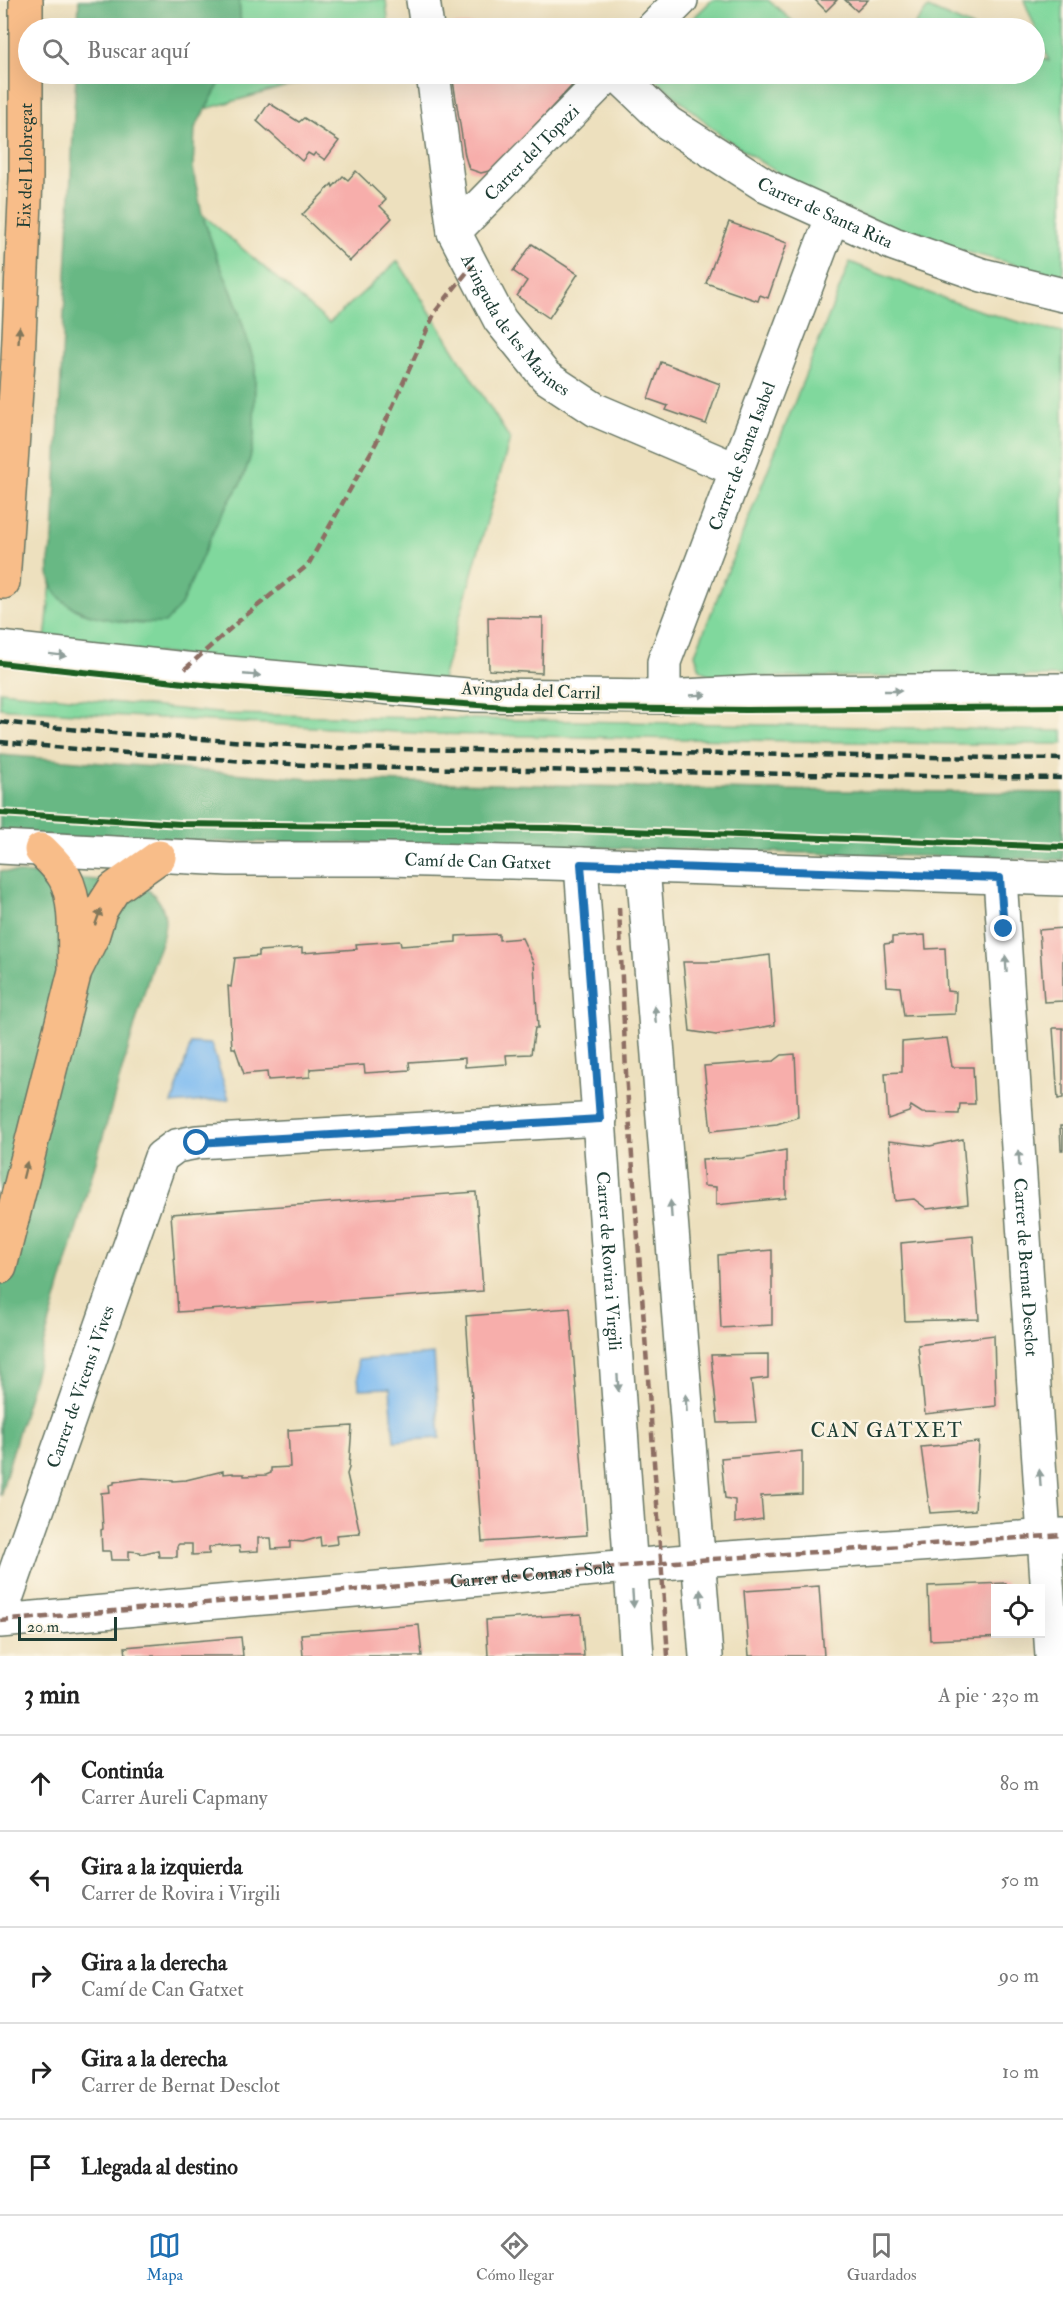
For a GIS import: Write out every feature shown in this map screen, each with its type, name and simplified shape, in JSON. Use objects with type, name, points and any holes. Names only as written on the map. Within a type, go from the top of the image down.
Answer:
[{"type":"highway","name":"Eix del Llobregat","points":[[26,0],[26,18]]},
{"type":"highway","name":"Eix del Llobregat","points":[[3,582],[18,360],[26,190],[26,84]]},
{"type":"highway","points":[[41,850],[67,880],[71,898],[75,971]]},
{"type":"highway","points":[[0,1268],[75,971],[92,937],[100,911],[114,889],[159,857]]},
{"type":"street","points":[[423,0],[426,18]]},
{"type":"street","points":[[663,18],[681,0]]},
{"type":"street","name":"Avinguda de les Marines","points":[[434,84],[454,232],[500,320],[546,377],[596,410],[736,470]]},
{"type":"street","name":"Carrer del Topazi","points":[[454,232],[599,84]]},
{"type":"street","name":"Carrer de Santa Rita","points":[[627,84],[668,123],[768,187],[832,218],[894,244],[982,276],[1063,295]]},
{"type":"street","name":"Carrer de Santa Isabel","points":[[664,697],[664,662],[832,218]]},
{"type":"street","name":"Avinguda del Carril","points":[[0,648],[185,669],[467,695],[664,697],[763,692],[1063,690]]},
{"type":"street","name":"Camí de Can Gatxet","points":[[0,847],[159,857],[400,859],[1063,879]]},
{"type":"street","name":"Carrer de Rovira i Virgili","points":[[581,864],[637,1656]]},
{"type":"street","points":[[643,867],[706,1656]]},
{"type":"street","name":"Carrer de Bernat Desclot","points":[[1000,878],[1054,1536],[1052,1656]]},
{"type":"street","name":"Carrer de Vicens i Vives","points":[[0,1616],[161,1157],[176,1146],[197,1143],[600,1119]]},
{"type":"street","name":"Carrer de Comas i Solà","points":[[0,1621],[698,1560],[1054,1536]]},
{"type":"green space","points":[[79,0],[239,0],[240,18],[78,18]]},
{"type":"green space","points":[[239,0],[386,0],[388,18],[240,18]]},
{"type":"green space","points":[[712,0],[768,0],[789,18],[693,18]]},
{"type":"green space","points":[[1024,0],[1063,0],[1063,277],[925,241],[811,195],[723,137],[661,84],[1045,84],[1045,59],[1049,61],[1045,51],[1045,18],[1031,18]]},
{"type":"green space","points":[[928,8],[951,18],[920,18]]},
{"type":"green space","points":[[76,84],[219,84],[195,128],[193,170],[202,214],[235,300],[255,365],[254,436],[250,458],[242,481],[219,518],[181,605],[165,623],[117,621],[82,612],[67,604],[56,593],[50,579],[49,558],[53,538]]},
{"type":"green space","points":[[219,84],[295,84],[205,109]]},
{"type":"green space","points":[[202,214],[329,323],[398,261],[510,439],[441,683],[45,641],[51,582],[63,601],[80,612],[122,622],[142,624],[181,605],[219,518],[242,481],[250,458],[254,436],[255,365],[235,300]]},
{"type":"green space","points":[[850,262],[981,311],[1063,332],[1063,676],[712,677],[700,669],[695,654]]},
{"type":"green space","points":[[0,691],[228,714],[1063,731],[1063,744],[431,734],[9,709],[0,708]]},
{"type":"green space","points":[[0,755],[323,780],[763,790],[1063,793],[1063,860],[505,845],[85,840],[0,833]]},
{"type":"green space","points":[[0,871],[139,884],[158,900],[165,918],[162,939],[153,962],[0,1496]]},
{"type":"water","points":[[191,1043],[211,1044],[229,1099],[172,1104]]},
{"type":"water","points":[[434,1354],[440,1438],[394,1441],[390,1388],[359,1389],[357,1360]]},
{"type":"building","points":[[815,0],[837,0],[826,11]]},
{"type":"building","points":[[845,0],[868,0],[857,11]]},
{"type":"building","points":[[454,84],[574,84],[493,170],[481,173],[469,169]]},
{"type":"building","points":[[269,103],[299,122],[304,118],[339,141],[325,160],[315,153],[313,156],[308,153],[302,161],[257,121]]},
{"type":"building","points":[[356,171],[386,200],[380,206],[392,218],[350,261],[302,215],[332,184],[333,187],[343,176],[348,180]]},
{"type":"building","points":[[729,222],[787,243],[768,298],[760,295],[758,301],[706,283]]},
{"type":"building","points":[[532,244],[578,274],[549,318],[517,296],[527,281],[513,271]]},
{"type":"building","points":[[661,362],[720,384],[706,424],[666,410],[668,406],[648,399]]},
{"type":"building","points":[[488,617],[543,618],[542,673],[489,670]]},
{"type":"building","points":[[1063,928],[1063,1001],[1044,1002],[1039,930]]},
{"type":"building","points":[[499,934],[499,940],[522,938],[534,964],[538,1028],[535,1028],[531,1054],[506,1055],[507,1064],[465,1067],[465,1058],[409,1062],[410,1070],[365,1073],[364,1065],[310,1069],[310,1077],[268,1080],[267,1072],[244,1074],[235,1048],[232,1048],[228,986],[231,987],[235,958],[259,956],[259,951],[302,948],[302,953],[357,949],[356,944],[400,941],[401,946],[456,942],[456,936]]},
{"type":"building","points":[[925,935],[926,949],[945,948],[947,991],[956,992],[955,1014],[904,1016],[900,987],[887,986],[884,944],[892,943],[892,937]]},
{"type":"building","points":[[770,955],[775,1025],[716,1035],[690,1031],[683,962],[714,962]]},
{"type":"building","points":[[1053,1028],[1063,1028],[1063,1098],[1058,1099]]},
{"type":"building","points":[[947,1038],[952,1067],[973,1067],[975,1104],[960,1104],[959,1114],[922,1113],[911,1106],[909,1112],[888,1119],[885,1073],[902,1072],[902,1042]]},
{"type":"building","points":[[795,1054],[798,1117],[777,1124],[711,1131],[704,1066],[774,1061],[782,1055]]},
{"type":"building","points":[[1060,1126],[1063,1126],[1063,1150],[1061,1150]]},
{"type":"building","points":[[963,1139],[968,1204],[927,1209],[914,1199],[895,1201],[889,1141],[930,1146]]},
{"type":"building","points":[[786,1150],[786,1198],[716,1205],[716,1187],[704,1186],[702,1159],[742,1158]]},
{"type":"building","points":[[476,1192],[483,1291],[178,1312],[171,1214]]},
{"type":"building","points":[[973,1236],[979,1319],[905,1321],[901,1243]]},
{"type":"building","points":[[772,1250],[772,1325],[721,1328],[718,1255]]},
{"type":"building","points":[[570,1308],[587,1535],[482,1542],[466,1316]]},
{"type":"building","points":[[994,1335],[996,1406],[925,1414],[918,1345]]},
{"type":"building","points":[[768,1354],[768,1378],[751,1380],[756,1422],[718,1423],[711,1355]]},
{"type":"building","points":[[352,1426],[347,1474],[360,1533],[336,1535],[337,1544],[321,1546],[320,1537],[303,1542],[290,1541],[290,1548],[272,1549],[271,1538],[258,1538],[258,1551],[240,1552],[239,1546],[221,1546],[209,1547],[209,1554],[192,1555],[192,1544],[179,1544],[177,1557],[159,1557],[158,1550],[141,1554],[129,1551],[129,1560],[111,1560],[110,1551],[102,1551],[101,1493],[110,1492],[109,1485],[114,1482],[143,1478],[186,1480],[223,1471],[223,1474],[244,1474],[244,1476],[266,1475],[271,1473],[271,1468],[290,1467],[288,1430]]},
{"type":"building","points":[[979,1442],[975,1510],[930,1513],[921,1447]]},
{"type":"building","points":[[802,1451],[802,1494],[761,1496],[763,1519],[735,1523],[735,1500],[725,1498],[721,1458]]},
{"type":"building","points":[[1006,1583],[991,1584],[991,1638],[930,1640],[928,1586]]},
{"type":"building","points":[[819,1586],[824,1656],[749,1656],[744,1591]]},
{"type":"building","points":[[581,1614],[584,1656],[488,1656],[486,1620]]},
{"type":"building","points":[[419,1625],[422,1656],[303,1656],[301,1634]]},
{"type":"building","points":[[241,1637],[243,1656],[126,1656],[125,1647]]},
{"type":"railway","points":[[0,722],[99,732],[335,748],[1063,759]]},
{"type":"railway","points":[[0,742],[334,767],[1063,778]]},
{"type":"marked path","points":[[185,669],[240,620],[308,565],[376,443],[435,312],[472,266]]},
{"type":"marked path","points":[[619,907],[626,1073],[668,1656]]},
{"type":"marked path","points":[[0,1621],[698,1560],[1063,1535]]},
{"type":"cycle path","points":[[0,663],[212,686],[506,707],[747,710],[1063,707]]},
{"type":"cycle path","points":[[0,813],[181,824],[549,828],[1063,847]]},
{"type":"district","name":"CAN GATXET","points":[[887,1430]]},
{"type":"route","points":[[197,1143],[600,1119],[581,864],[1000,878],[1004,929]]}]
